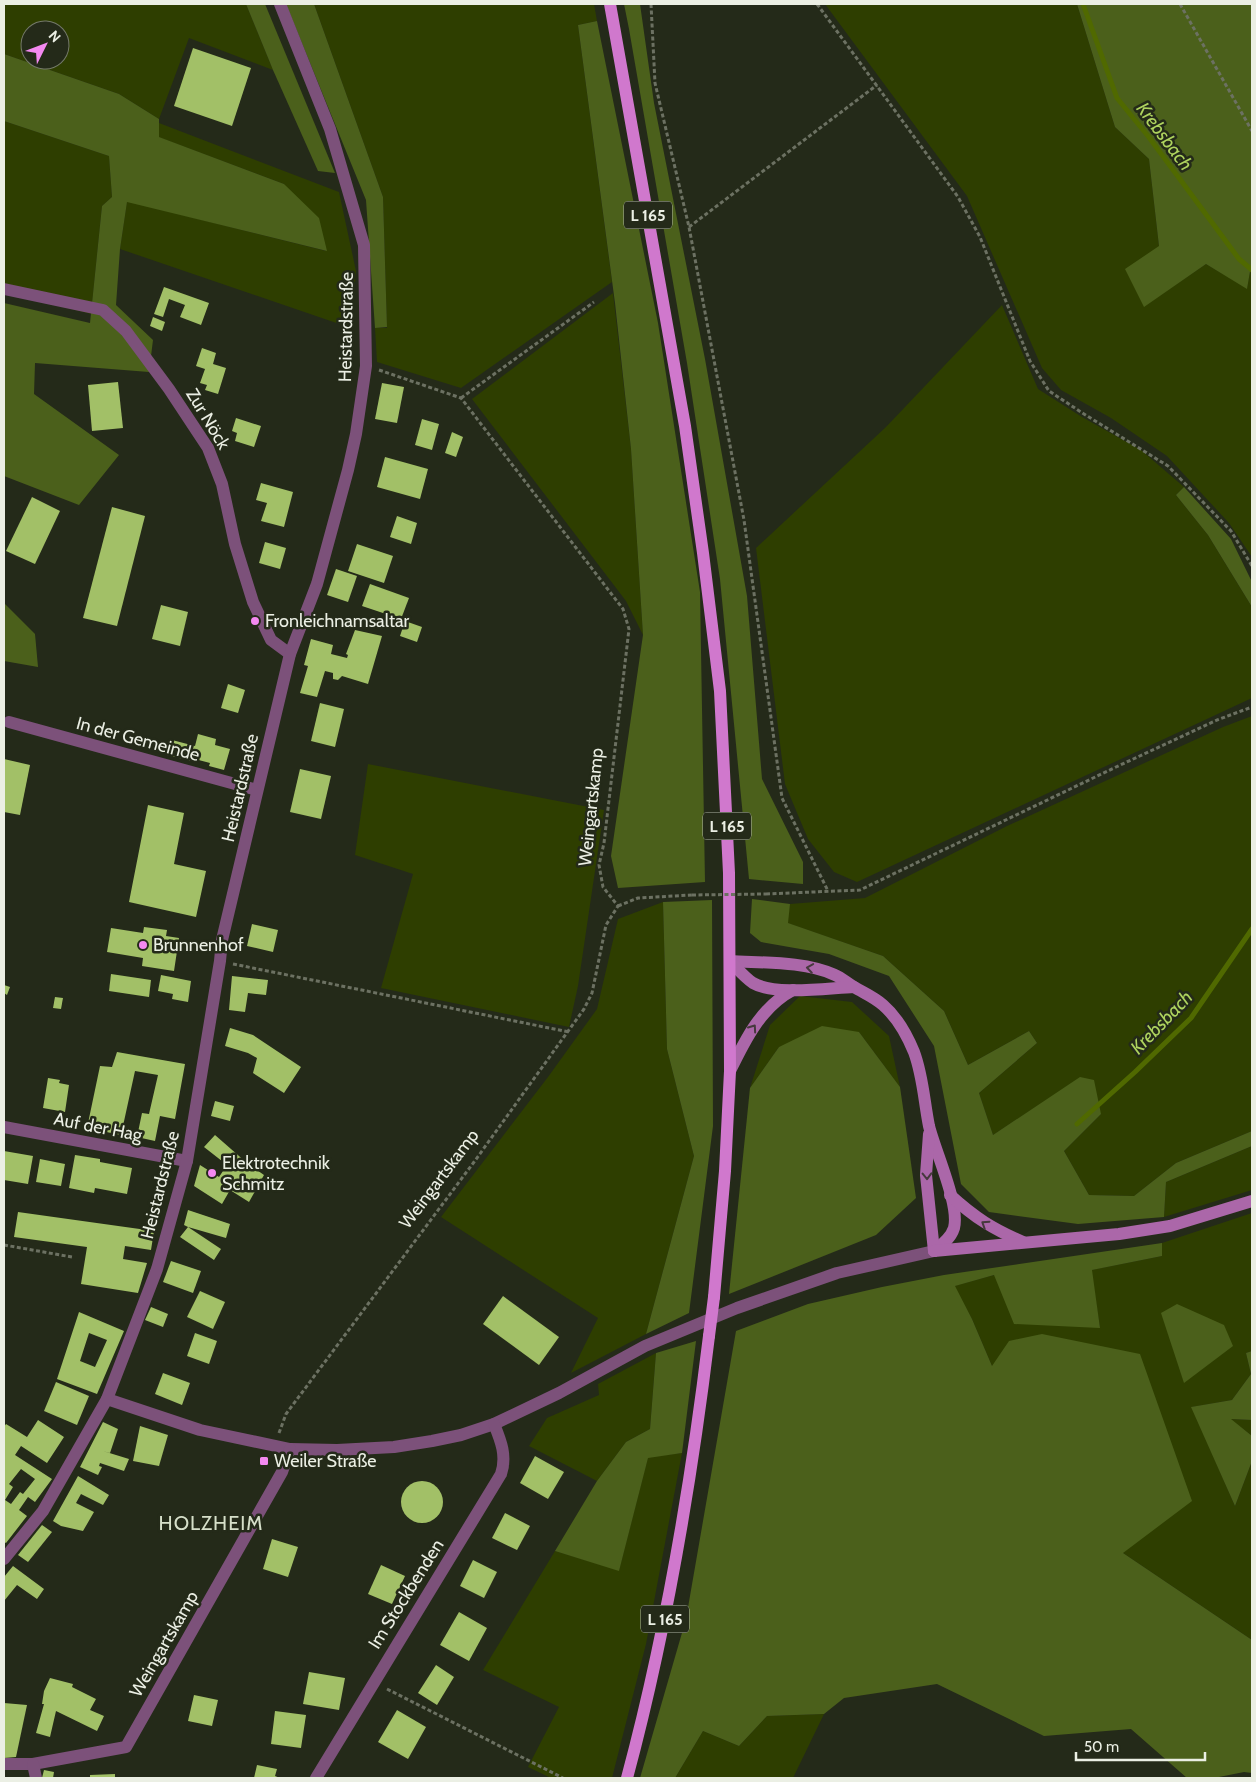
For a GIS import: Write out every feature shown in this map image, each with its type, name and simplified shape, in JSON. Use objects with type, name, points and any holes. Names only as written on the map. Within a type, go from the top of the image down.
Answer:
[{"type":"main road","name":"L 165","points":[[610,4],[677,380],[704,563],[720,691],[729,873],[730,961],[730,1070],[725,1171],[714,1298],[693,1458],[680,1539],[659,1650],[628,1778]]},
{"type":"main road","points":[[730,961],[745,976],[759,986],[777,990],[854,987]]},
{"type":"main road","points":[[730,961],[771,963],[819,969],[836,975],[884,1005],[894,1017],[909,1040],[918,1067],[929,1127],[950,1195],[955,1221],[954,1229],[944,1243],[934,1251]]},
{"type":"main road","name":"L 165","points":[[730,1070],[746,1037],[764,1014],[782,996],[793,990]]},
{"type":"main road","points":[[929,1127],[926,1175],[934,1251]]},
{"type":"main road","points":[[950,1195],[986,1225],[1026,1243]]},
{"type":"main road","points":[[934,1251],[1119,1234],[1197,1219],[1252,1201]]},
{"type":"street","name":"Heistardstraße","points":[[4,1559],[43,1511],[107,1399],[157,1269],[187,1161],[222,940],[290,654],[316,584],[356,434],[366,366],[364,245],[330,129],[280,4]]},
{"type":"street","name":"Zur Nöck","points":[[4,289],[103,310],[126,331],[169,389],[208,448],[222,484],[235,544],[253,602],[271,640],[290,654]]},
{"type":"street","name":"In der Gemeinde","points":[[9,722],[258,790]]},
{"type":"street","name":"Auf der Hag","points":[[4,1127],[187,1161]]},
{"type":"street","points":[[107,1399],[200,1430],[284,1448],[337,1450],[394,1447],[461,1435],[494,1424],[559,1393],[667,1335],[799,1285],[837,1273],[934,1251]]},
{"type":"street","name":"Im Stockbenden","points":[[316,1778],[500,1474],[504,1460],[503,1451],[494,1424]]},
{"type":"street","name":"Weingartskamp","points":[[4,1764],[33,1764],[126,1747],[282,1472],[284,1448]]},
{"type":"street","points":[[33,1764],[36,1778]]},
{"type":"path","points":[[651,4],[655,83],[689,227],[744,520],[782,798],[828,891]]},
{"type":"path","points":[[817,4],[958,197],[980,236],[1030,362],[1049,391],[1168,466],[1231,532],[1252,566]]},
{"type":"path","points":[[1180,4],[1252,131]]},
{"type":"path","points":[[689,227],[876,85]]},
{"type":"path","points":[[366,366],[461,398],[594,302]]},
{"type":"path","name":"Weingartskamp","points":[[284,1448],[279,1429],[286,1414],[569,1032],[584,1009],[592,993],[606,924],[618,906],[603,887],[599,865],[604,843],[629,629],[623,608],[461,398]]},
{"type":"path","points":[[618,906],[638,898],[860,890],[1150,751],[1217,720],[1252,707]]},
{"type":"path","points":[[220,962],[569,1032]]},
{"type":"path","points":[[4,1245],[72,1257]]},
{"type":"path","points":[[373,1682],[563,1778]]},
{"type":"green space","points":[[4,4],[246,4],[273,70],[189,38],[159,119],[119,94],[50,70],[70,70],[70,20],[20,20],[20,60],[4,54]]},
{"type":"green space","points":[[246,4],[265,4],[335,173],[318,171]]},
{"type":"green space","points":[[286,4],[314,4],[383,197],[387,327],[375,328],[366,200]]},
{"type":"green space","points":[[314,4],[594,4],[597,21],[578,25],[612,282],[461,388],[377,362],[375,328],[387,328],[383,197]]},
{"type":"green space","points":[[624,4],[640,4],[654,103],[705,359],[747,596],[762,779],[803,862],[803,884],[749,879],[720,579],[687,363]]},
{"type":"green space","points":[[825,4],[1077,4],[1115,127],[1149,159],[1159,246],[1144,306],[1206,264],[1247,288],[1252,260],[1252,557],[1229,523],[1167,456],[1111,418],[1061,390],[1042,368],[967,196]]},
{"type":"green space","points":[[1077,4],[1252,4],[1252,260],[1247,289],[1206,264],[1144,307],[1125,269],[1159,246],[1149,159],[1115,127]]},
{"type":"green space","points":[[597,21],[658,323],[700,592],[705,882],[618,888],[611,856],[643,635],[631,449],[615,303],[578,25]]},
{"type":"green space","points":[[4,54],[20,60],[20,70],[50,70],[119,94],[159,119],[159,137],[284,184],[319,218],[327,251],[127,202],[120,249],[116,305],[153,340],[149,372],[35,363],[34,394],[119,455],[79,505],[4,476],[4,303],[90,323],[102,206],[112,197],[109,156],[4,121]]},
{"type":"green space","points":[[4,121],[109,156],[112,197],[102,206],[91,314],[4,292]]},
{"type":"green space","points":[[159,123],[339,192],[356,271],[351,328],[120,249],[127,201],[326,251],[284,184],[158,137]]},
{"type":"green space","points":[[613,293],[631,449],[643,635],[626,601],[472,399]]},
{"type":"green space","points":[[1002,305],[1038,389],[1082,417],[1141,450],[1184,487],[1176,495],[1208,535],[1252,607],[1252,698],[857,882],[834,872],[808,839],[785,784],[756,548],[886,427]]},
{"type":"green space","points":[[1184,487],[1231,539],[1252,582],[1252,607],[1208,535],[1176,495]]},
{"type":"green space","points":[[4,603],[35,634],[38,667],[4,661]]},
{"type":"green space","points":[[1252,716],[1252,1131],[1176,1163],[1134,1196],[1089,1195],[1064,1151],[1101,1114],[1080,1078],[993,1135],[979,1093],[1037,1043],[1029,1031],[968,1065],[944,1011],[883,956],[787,923],[790,904],[865,898],[1007,826],[1223,727]]},
{"type":"green space","points":[[368,764],[604,810],[578,986],[569,1027],[381,988],[413,874],[355,855]]},
{"type":"green space","points":[[752,899],[790,904],[788,923],[883,956],[944,1011],[968,1065],[1029,1031],[1037,1043],[979,1093],[993,1135],[1080,1077],[1094,1080],[1101,1114],[1064,1151],[1089,1195],[1134,1196],[1176,1163],[1252,1131],[1252,1146],[1166,1182],[1164,1217],[1078,1224],[989,1212],[961,1184],[934,1046],[889,976],[829,954],[761,942],[750,933]]},
{"type":"green space","points":[[712,900],[713,1126],[689,1313],[646,1334],[694,1156],[667,1049],[663,902]]},
{"type":"green space","points":[[663,902],[667,1049],[694,1156],[646,1334],[571,1373],[598,1318],[441,1217],[548,1077],[597,1009],[618,919]]},
{"type":"green space","points":[[800,996],[852,1002],[889,1036],[900,1087],[859,1032],[779,1047],[750,1088],[770,1025]]},
{"type":"green space","points":[[822,1026],[859,1032],[900,1087],[916,1198],[876,1235],[729,1294],[750,1088],[779,1047]]},
{"type":"green space","points":[[1252,1146],[1252,1190],[1164,1217],[1166,1182]]},
{"type":"green space","points":[[1252,1213],[1252,1351],[1246,1353],[1251,1374],[1232,1400],[1192,1407],[1235,1506],[1252,1461],[1252,1640],[1123,1553],[992,1366],[972,1319],[954,1286],[994,1275],[1100,1328],[1091,1270],[1162,1256],[1162,1243]]},
{"type":"green space","points":[[1162,1243],[1162,1256],[1092,1270],[1100,1328],[1014,1324],[994,1275],[955,1286],[972,1319],[992,1366],[1009,1341],[1042,1334],[1140,1354],[1192,1501],[1123,1553],[1252,1640],[1252,1773],[1244,1772],[1214,1778],[1187,1778],[1131,1729],[1044,1736],[937,1684],[844,1698],[824,1714],[767,1716],[739,1746],[703,1731],[675,1778],[640,1778],[686,1619],[736,1331],[808,1304],[882,1287],[944,1275]]},
{"type":"green space","points":[[1177,1304],[1224,1325],[1233,1346],[1184,1383],[1161,1313]]},
{"type":"green space","points":[[696,1341],[682,1453],[648,1458],[619,1571],[555,1551],[597,1481],[626,1442],[650,1429],[656,1353]]},
{"type":"green space","points":[[1252,1351],[1252,1420],[1231,1419],[1252,1436],[1252,1461],[1235,1506],[1191,1407],[1232,1400],[1251,1374],[1246,1353]]},
{"type":"green space","points":[[656,1353],[650,1429],[626,1442],[597,1481],[529,1446],[547,1418],[599,1395],[598,1384]]},
{"type":"green space","points":[[1230,1419],[1252,1420],[1252,1436]]},
{"type":"green space","points":[[682,1453],[646,1644],[612,1778],[551,1778],[528,1767],[559,1707],[483,1670],[555,1551],[619,1570],[648,1457]]},
{"type":"green space","points":[[824,1714],[793,1778],[675,1778],[703,1731],[739,1746],[767,1716]]},
{"type":"building","points":[[193,48],[251,68],[232,126],[174,106]]},
{"type":"building","points":[[164,287],[209,303],[201,325],[180,317],[185,305],[169,299],[163,317],[154,314]]},
{"type":"building","points":[[153,317],[165,322],[162,331],[150,326]]},
{"type":"building","points":[[202,348],[216,353],[213,364],[226,368],[218,394],[205,390],[207,385],[200,383],[205,369],[196,366]]},
{"type":"building","points":[[118,382],[123,428],[92,431],[88,385]]},
{"type":"building","points":[[382,383],[404,387],[397,423],[375,419]]},
{"type":"building","points":[[236,418],[261,426],[254,447],[235,441],[237,433],[232,431]]},
{"type":"building","points":[[422,419],[439,424],[432,450],[415,445]]},
{"type":"building","points":[[452,432],[463,437],[456,457],[445,453]]},
{"type":"building","points":[[385,457],[428,469],[420,499],[377,487]]},
{"type":"building","points":[[261,483],[293,492],[284,527],[261,521],[267,503],[256,500]]},
{"type":"building","points":[[32,497],[60,511],[35,564],[6,551]]},
{"type":"building","points":[[112,507],[145,516],[117,626],[83,618]]},
{"type":"building","points":[[397,516],[417,523],[411,544],[390,537]]},
{"type":"building","points":[[265,542],[286,548],[280,569],[259,563]]},
{"type":"building","points":[[357,544],[393,556],[384,583],[348,571]]},
{"type":"building","points":[[336,569],[357,576],[348,602],[327,595]]},
{"type":"building","points":[[370,584],[409,598],[401,619],[362,606]]},
{"type":"building","points":[[161,605],[188,612],[180,646],[152,639]]},
{"type":"building","points":[[405,621],[422,627],[417,642],[400,636]]},
{"type":"building","points":[[355,630],[382,636],[368,684],[342,676],[338,680],[333,679],[333,673],[325,671],[317,697],[300,693],[308,666],[304,665],[311,639],[333,645],[331,654],[347,658],[348,655],[346,654]]},
{"type":"building","points":[[228,684],[245,690],[238,713],[221,708]]},
{"type":"building","points":[[320,703],[344,709],[335,747],[311,741]]},
{"type":"building","points":[[198,734],[216,739],[215,745],[230,749],[224,770],[209,766],[210,763],[191,758],[191,761],[167,755],[172,740],[195,746]]},
{"type":"building","points":[[4,759],[30,765],[20,815],[4,812]]},
{"type":"building","points":[[300,769],[331,776],[321,819],[290,812]]},
{"type":"building","points":[[148,805],[184,813],[174,864],[206,871],[196,917],[129,902]]},
{"type":"building","points":[[252,924],[278,930],[273,952],[247,946]]},
{"type":"building","name":"Brunnenhof","points":[[144,927],[167,930],[166,936],[179,938],[174,971],[142,966],[143,958],[107,952],[111,928],[143,933]]},
{"type":"building","points":[[111,974],[151,980],[149,997],[109,991]]},
{"type":"building","points":[[161,975],[191,981],[188,1002],[172,999],[173,994],[158,991]]},
{"type":"building","points":[[232,976],[268,980],[266,995],[248,993],[245,1012],[229,1010]]},
{"type":"building","points":[[4,985],[10,987],[7,995],[4,993]]},
{"type":"building","points":[[55,997],[63,998],[61,1009],[53,1008]]},
{"type":"building","points":[[230,1028],[253,1035],[301,1067],[284,1093],[253,1073],[257,1058],[248,1053],[225,1046]]},
{"type":"building","points":[[117,1052],[185,1064],[175,1119],[160,1116],[155,1141],[137,1137],[142,1113],[149,1114],[158,1075],[135,1071],[121,1135],[87,1128],[100,1066],[112,1067]]},
{"type":"building","points":[[48,1078],[60,1080],[59,1083],[69,1085],[65,1112],[43,1108]]},
{"type":"building","points":[[215,1101],[234,1106],[230,1121],[211,1116]]},
{"type":"building","points":[[215,1135],[264,1175],[249,1202],[230,1190],[222,1204],[194,1186],[200,1165],[219,1177],[227,1165],[204,1147]]},
{"type":"building","points":[[4,1151],[33,1156],[28,1184],[4,1180]]},
{"type":"building","points":[[75,1155],[100,1159],[100,1162],[132,1168],[127,1194],[95,1188],[94,1193],[69,1188]]},
{"type":"building","points":[[40,1159],[65,1164],[61,1186],[36,1182]]},
{"type":"building","points":[[188,1210],[230,1224],[226,1238],[184,1225]]},
{"type":"building","points":[[18,1212],[154,1231],[151,1250],[125,1246],[123,1259],[147,1263],[138,1293],[81,1284],[87,1247],[14,1237]]},
{"type":"building","points":[[188,1227],[221,1249],[214,1260],[180,1237]]},
{"type":"building","points":[[171,1261],[201,1271],[193,1293],[163,1282]]},
{"type":"building","points":[[200,1291],[225,1302],[213,1329],[187,1317]]},
{"type":"building","points":[[503,1296],[559,1337],[539,1365],[483,1324]]},
{"type":"building","points":[[151,1307],[168,1314],[163,1327],[145,1320]]},
{"type":"building","points":[[79,1312],[124,1331],[97,1394],[57,1379]],"holes":[[[89,1333],[107,1340],[95,1367],[80,1361]]]},
{"type":"building","points":[[195,1333],[217,1341],[209,1364],[187,1356]]},
{"type":"building","points":[[163,1373],[190,1383],[182,1405],[155,1394]]},
{"type":"building","points":[[56,1382],[89,1396],[77,1425],[44,1411]]},
{"type":"building","points":[[38,1420],[64,1437],[47,1463],[21,1446],[15,1455],[52,1479],[35,1502],[28,1497],[19,1510],[27,1516],[6,1543],[4,1542],[4,1427],[6,1424],[27,1437]],"holes":[[[21,1469],[35,1479],[23,1494],[20,1492],[11,1504],[5,1500],[13,1487],[9,1484]]]},
{"type":"building","points":[[103,1422],[118,1429],[110,1453],[103,1451],[129,1459],[124,1471],[100,1463],[99,1466],[102,1467],[98,1475],[80,1467]]},
{"type":"building","points":[[140,1426],[168,1435],[159,1466],[133,1461]]},
{"type":"building","points":[[535,1456],[564,1472],[548,1499],[520,1483]]},
{"type":"building","points":[[78,1476],[109,1495],[103,1505],[81,1494],[76,1503],[94,1512],[83,1531],[61,1526],[53,1521]]},
{"type":"building","points":[[426,1481],[434,1484],[440,1490],[443,1502],[440,1514],[434,1520],[418,1523],[410,1520],[404,1514],[401,1498],[404,1490],[410,1484]]},
{"type":"building","points":[[505,1513],[530,1526],[517,1550],[492,1538]]},
{"type":"building","points":[[42,1525],[52,1532],[28,1562],[18,1555]]},
{"type":"building","points":[[272,1539],[298,1547],[288,1577],[263,1569]]},
{"type":"building","points":[[473,1560],[497,1572],[484,1598],[460,1586]]},
{"type":"building","points":[[381,1565],[405,1576],[392,1604],[368,1594]]},
{"type":"building","points":[[13,1566],[44,1589],[37,1599],[17,1585],[4,1601],[4,1577]]},
{"type":"building","points":[[459,1612],[487,1628],[469,1661],[440,1645]]},
{"type":"building","points":[[436,1665],[454,1677],[437,1705],[418,1693]]},
{"type":"building","points":[[309,1672],[345,1678],[339,1710],[303,1704]]},
{"type":"building","points":[[50,1678],[73,1684],[72,1687],[96,1699],[90,1710],[104,1716],[97,1731],[56,1711],[50,1737],[36,1733],[44,1704],[42,1704],[44,1691]]},
{"type":"building","points":[[194,1695],[218,1700],[212,1726],[188,1721]]},
{"type":"building","points":[[4,1703],[27,1705],[16,1757],[4,1758]]},
{"type":"building","points":[[397,1710],[426,1727],[408,1759],[378,1742]]},
{"type":"building","points":[[275,1711],[306,1715],[301,1748],[271,1744]]},
{"type":"building","points":[[257,1765],[277,1769],[275,1776],[280,1778],[254,1778]]},
{"type":"building","points":[[44,1770],[54,1772],[53,1778],[42,1778]]},
{"type":"building","points":[[115,1774],[115,1778],[90,1778],[90,1775]]},
{"type":"waterway","name":"Krebsbach","points":[[1083,4],[1117,98],[1148,136],[1239,259],[1252,270]]},
{"type":"waterway","name":"Krebsbach","points":[[1077,1124],[1191,1018],[1252,929]]},
{"type":"place","name":"Fronleichnamsaltar","points":[[255,621]]},
{"type":"place","name":"Brunnenhof","points":[[143,945]]},
{"type":"place","name":"Elektrotechnik Schmitz","points":[[212,1173]]},
{"type":"place","name":"Weiler Straße","points":[[264,1461]]},
{"type":"district","name":"HOLZHEIM","points":[[211,1523]]}]
